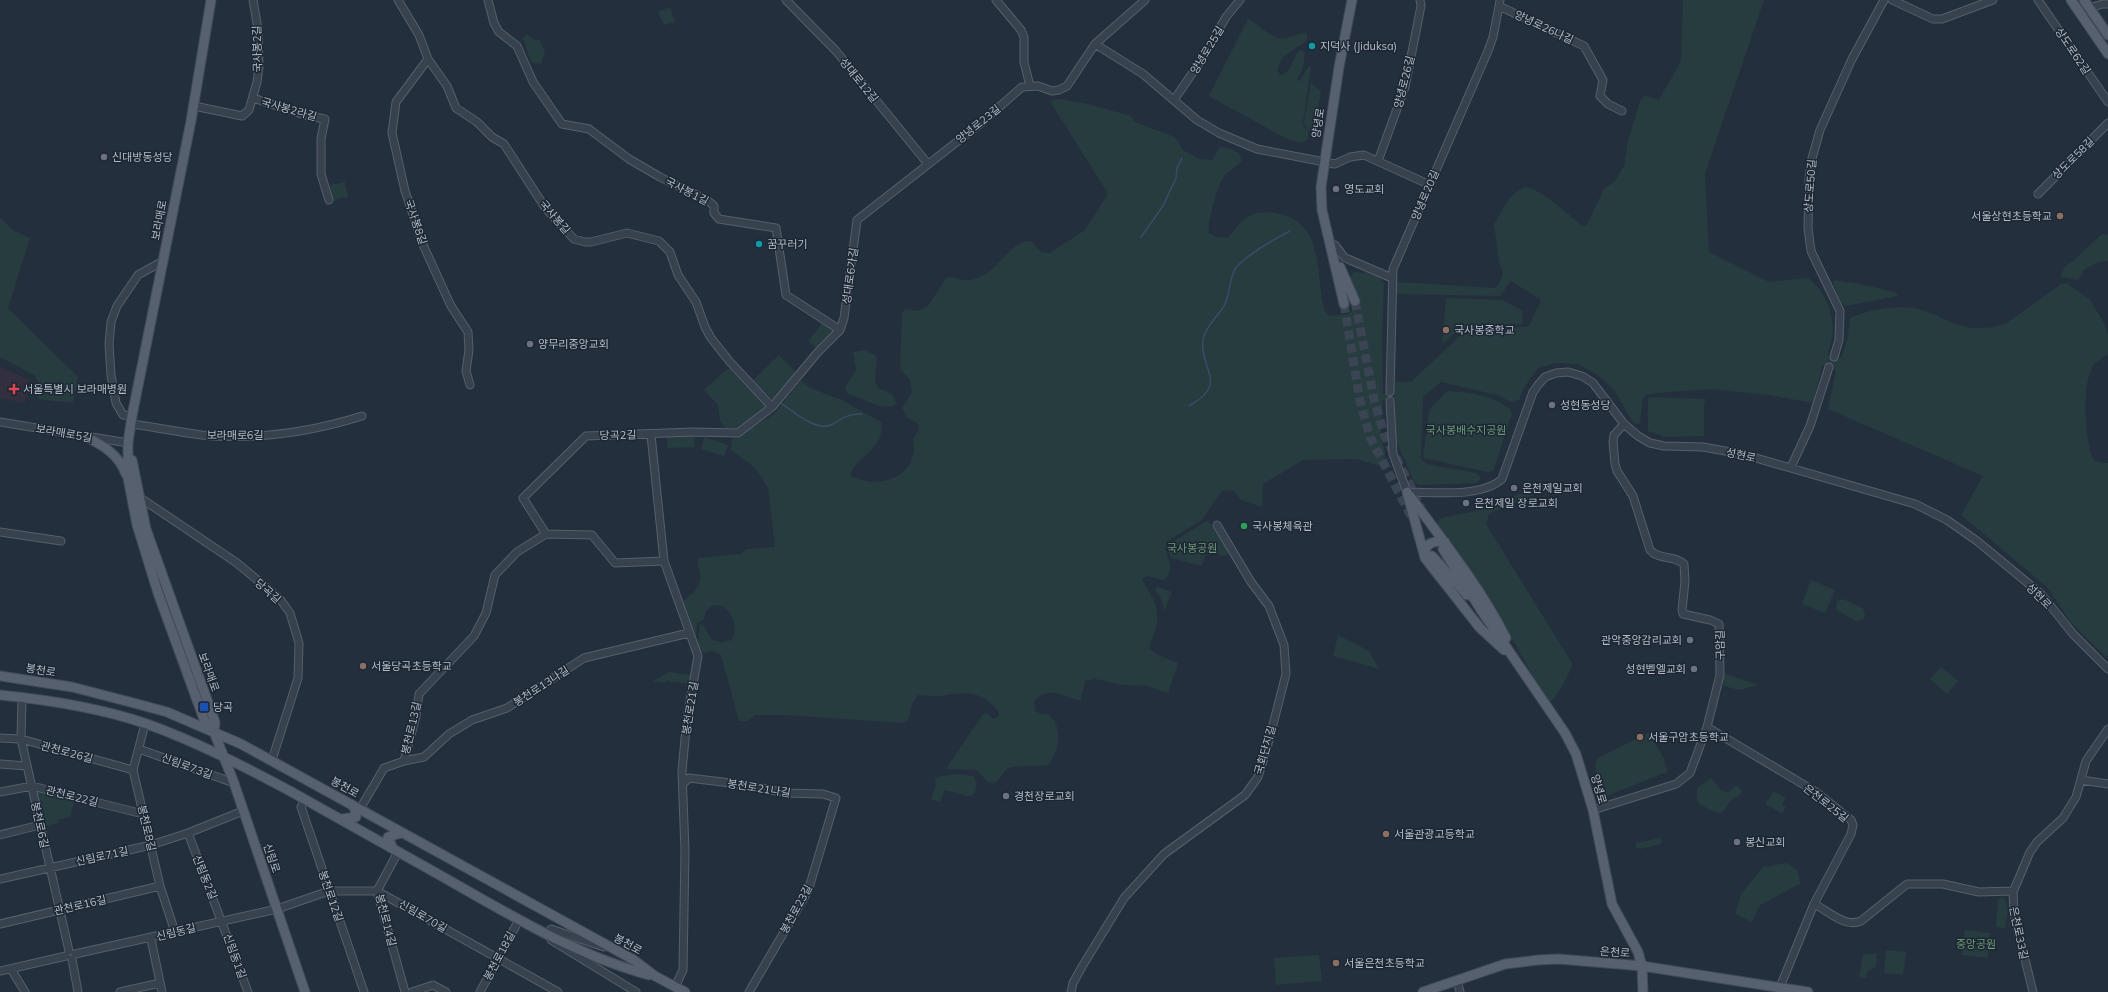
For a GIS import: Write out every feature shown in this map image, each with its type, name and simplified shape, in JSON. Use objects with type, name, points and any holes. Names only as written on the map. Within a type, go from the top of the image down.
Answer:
[{"type":"main road","name":"보라매로","points":[[211,0],[194,106],[128,443],[128,478],[137,525],[146,557],[205,722],[214,732]]},
{"type":"main road","name":"양녕로","points":[[1344,304],[1322,206],[1321,187],[1344,34],[1352,0]]},
{"type":"main road","points":[[2071,0],[2108,54]]},
{"type":"main road","points":[[2084,0],[2108,35]]},
{"type":"main road","name":"양녕로","points":[[1332,247],[1355,301]]},
{"type":"main road","points":[[88,438],[100,444],[121,461],[128,478]]},
{"type":"main road","name":"보라매로","points":[[128,443],[139,497],[155,556],[215,722],[214,732]]},
{"type":"main road","points":[[1407,492],[1495,617],[1518,664]]},
{"type":"main road","points":[[1407,492],[1428,557]]},
{"type":"main road","points":[[1444,545],[1436,540],[1429,543],[1424,552],[1480,628],[1518,664]]},
{"type":"main road","name":"양녕로","points":[[1444,545],[1483,613],[1570,742],[1579,762],[1593,810],[1612,904],[1638,952],[1642,966],[1643,992]]},
{"type":"main road","name":"양녕로","points":[[1428,557],[1483,613]]},
{"type":"main road","name":"봉천로","points":[[0,676],[72,687],[130,702],[167,712],[214,732],[272,760],[401,833],[634,960],[655,976],[685,992]]},
{"type":"main road","name":"봉천로","points":[[0,695],[83,707],[145,724],[184,738],[224,756],[305,799],[534,928],[628,969],[655,976]]},
{"type":"main road","name":"신림로","points":[[214,732],[234,783],[305,992]]},
{"type":"main road","points":[[341,819],[356,817],[355,809],[351,804]]},
{"type":"main road","points":[[396,850],[388,837],[401,833]]},
{"type":"main road","name":"은천로","points":[[1423,992],[1505,964],[1560,959],[1642,966],[1808,992]]},
{"type":"street","name":"국사봉2길","points":[[194,106],[242,116],[249,110],[257,82],[259,58],[258,29],[253,0]]},
{"type":"street","name":"국사봉길","points":[[398,0],[419,35],[428,59],[446,86],[456,108],[477,122],[492,136],[504,144],[546,209],[574,239],[591,242],[627,233],[659,241],[670,252],[678,274],[696,302],[705,327],[711,338],[730,362],[772,407]]},
{"type":"street","name":"국사봉1길","points":[[488,0],[494,23],[499,32],[517,46],[532,82],[562,124],[589,129],[654,174],[707,200],[714,206],[714,213],[719,219],[776,228],[786,295],[840,330]]},
{"type":"street","name":"성대로12길","points":[[786,0],[836,51],[928,164]]},
{"type":"street","points":[[996,0],[1021,30],[1024,37],[1024,62],[1030,86],[1052,91],[1059,90],[1067,86],[1095,44],[1145,0]]},
{"type":"street","name":"양녕로25길","points":[[1174,100],[1202,59],[1226,17],[1240,0]]},
{"type":"street","name":"양녕로26길","points":[[1378,161],[1405,87],[1421,6],[1420,0]]},
{"type":"street","name":"상도로50길","points":[[1834,357],[1840,340],[1840,312],[1811,251],[1808,228],[1809,179],[1812,158],[1820,130],[1846,73],[1884,0]]},
{"type":"street","points":[[1892,0],[1933,19],[1947,17],[1993,0]]},
{"type":"street","name":"상도로62길","points":[[2038,0],[2108,102]]},
{"type":"street","name":"양녕로26나길","points":[[1500,3],[1584,46],[1603,80],[1600,96],[1608,104],[1622,111]]},
{"type":"street","name":"양녕로20길","points":[[1390,392],[1393,269],[1488,51],[1493,37],[1500,3]]},
{"type":"street","points":[[2089,8],[2108,4]]},
{"type":"street","points":[[1095,44],[1143,74],[1197,120],[1219,133],[1257,149],[1335,164],[1350,157],[1364,155],[1430,185]]},
{"type":"street","name":"국사봉8길","points":[[428,59],[396,102],[392,133],[405,191],[424,247],[451,306],[468,332],[469,350],[466,371],[470,385]]},
{"type":"street","name":"양녕로23길","points":[[857,220],[1022,87],[1030,86]]},
{"type":"street","name":"국사봉2라길","points":[[253,98],[308,116],[325,119],[321,139],[321,174],[329,200]]},
{"type":"street","name":"상도로58길","points":[[2038,194],[2108,123]]},
{"type":"street","name":"성대로6가길","points":[[840,330],[844,318],[857,220]]},
{"type":"street","points":[[1332,247],[1344,257],[1381,275],[1392,278]]},
{"type":"street","points":[[132,420],[123,415],[116,403],[111,375],[109,344],[111,322],[117,306],[138,275],[163,261]]},
{"type":"street","points":[[772,407],[818,352],[840,330]]},
{"type":"street","points":[[1791,467],[1810,426],[1830,367]]},
{"type":"street","name":"성현로","points":[[1407,492],[1472,492],[1498,483],[1504,475],[1533,392],[1545,377],[1556,373],[1568,372],[1582,376],[1593,383],[1624,424],[1638,436],[1650,443],[1664,446],[1703,447],[1742,454],[1915,504],[1947,520],[1977,541],[2041,594],[2073,634],[2108,669]]},
{"type":"street","points":[[1390,401],[1393,454],[1407,492]]},
{"type":"street","name":"당곡2길","points":[[546,534],[523,498],[586,436],[651,435],[693,432],[738,434],[772,407]]},
{"type":"street","name":"보라매로6길","points":[[132,420],[202,435],[255,436],[308,429],[362,416]]},
{"type":"street","name":"보라매로5길","points":[[0,422],[88,438],[128,443]]},
{"type":"street","name":"구암길","points":[[1593,810],[1669,787],[1684,780],[1693,768],[1707,727],[1720,675],[1719,624],[1710,620],[1684,614],[1682,610],[1685,581],[1684,564],[1680,560],[1657,555],[1650,550],[1644,538],[1633,496],[1617,471],[1613,442],[1617,430],[1624,424]]},
{"type":"street","name":"봉천로21길","points":[[651,435],[664,561],[698,656],[687,718],[682,771],[684,783],[685,859],[683,970],[675,986]]},
{"type":"street","name":"당곡길","points":[[139,497],[237,563],[280,599],[290,613],[299,642],[298,678],[272,760]]},
{"type":"street","name":"국회단지길","points":[[1071,992],[1073,983],[1083,965],[1124,898],[1164,854],[1245,795],[1258,777],[1266,752],[1286,674],[1282,635],[1269,606],[1251,582],[1217,525]]},
{"type":"street","points":[[0,532],[61,541]]},
{"type":"street","points":[[546,534],[592,535],[615,562],[664,561]]},
{"type":"street","name":"봉천로13길","points":[[360,809],[384,768],[404,761],[416,716],[419,694],[474,636],[486,613],[495,575],[517,552],[546,534]]},
{"type":"street","name":"봉천로13나길","points":[[404,761],[424,757],[455,730],[472,720],[507,708],[584,658],[689,633]]},
{"type":"street","name":"봉천로6길","points":[[22,697],[21,739],[61,910],[78,992]]},
{"type":"street","name":"봉천로8길","points":[[145,724],[133,770],[160,886],[175,932]]},
{"type":"street","name":"은천로25길","points":[[1707,727],[1816,792],[1850,820],[1853,825],[1852,832],[1814,904],[1780,988]]},
{"type":"street","points":[[2108,729],[2086,761],[2081,780],[2108,784]]},
{"type":"street","name":"관천로26길","points":[[0,738],[21,739],[133,770]]},
{"type":"street","name":"신림로73길","points":[[139,749],[234,783]]},
{"type":"street","points":[[0,764],[27,766]]},
{"type":"street","name":"봉천로21나길","points":[[684,783],[688,778],[747,784],[786,793],[823,794],[836,798]]},
{"type":"street","name":"은천로33길","points":[[2033,992],[2014,915],[2013,891],[2030,852],[2037,842],[2063,818],[2076,797],[2081,780]]},
{"type":"street","name":"관천로22길","points":[[0,792],[32,786],[143,814]]},
{"type":"street","name":"봉천로23길","points":[[749,992],[808,891],[836,798]]},
{"type":"street","name":"봉천로12길","points":[[305,799],[302,807],[364,992]]},
{"type":"street","name":"신림로71길","points":[[0,879],[151,845],[188,833],[243,811]]},
{"type":"street","points":[[0,835],[40,825]]},
{"type":"street","name":"신림동2길","points":[[188,833],[222,921]]},
{"type":"street","name":"봉천로14길","points":[[396,850],[377,891],[406,992]]},
{"type":"street","points":[[1814,904],[1844,922],[1854,924],[1861,922],[1907,884],[1943,884],[1979,892],[2013,891]]},
{"type":"street","name":"관천로16길","points":[[0,924],[160,886]]},
{"type":"street","name":"신림로70길","points":[[277,909],[329,891],[377,891],[498,960],[558,992]]},
{"type":"street","name":"신림동길","points":[[0,971],[151,939],[175,932],[277,909]]},
{"type":"street","name":"봉천로18길","points":[[480,992],[519,920]]},
{"type":"street","name":"신림동1길","points":[[222,921],[248,992]]},
{"type":"street","points":[[534,928],[627,990],[636,992]]},
{"type":"street","points":[[564,949],[549,935],[549,930],[554,929],[615,950]]},
{"type":"street","points":[[151,939],[162,992]]},
{"type":"street","points":[[11,969],[25,992]]},
{"type":"street","points":[[1457,980],[1460,992]]},
{"type":"street","points":[[120,992],[160,983]]},
{"type":"street","points":[[412,992],[433,985],[446,992]]},
{"type":"shaded area","name":"서울특별시 보라매병원","points":[[0,367],[29,380],[25,403],[0,398]]},
{"type":"green space","points":[[1683,0],[1764,0],[1705,174],[1709,252],[1769,282],[1808,278],[1814,283],[1825,297],[1831,313],[1833,331],[1828,357],[1841,358],[1848,337],[1850,318],[1867,312],[1887,308],[1907,307],[1930,313],[1962,326],[1984,328],[2005,324],[2061,284],[2067,283],[2090,300],[2104,323],[2108,334],[2108,354],[2093,366],[2089,375],[2086,399],[2086,426],[2093,460],[2108,463],[2108,657],[2071,623],[2048,588],[1961,515],[1983,476],[1828,409],[1836,371],[1833,367],[1822,366],[1813,403],[1769,395],[1710,389],[1657,393],[1646,395],[1643,398],[1640,423],[1636,424],[1632,421],[1614,390],[1599,376],[1578,364],[1556,363],[1538,368],[1525,386],[1519,400],[1511,402],[1497,395],[1441,382],[1423,397],[1421,459],[1427,464],[1476,473],[1480,476],[1480,480],[1476,483],[1418,485],[1414,482],[1396,440],[1395,400],[1383,400],[1381,435],[1385,452],[1384,464],[1381,466],[1356,459],[1303,460],[1263,484],[1262,507],[1241,500],[1233,490],[1222,491],[1202,520],[1166,542],[1166,551],[1170,568],[1166,579],[1163,580],[1147,576],[1143,578],[1143,581],[1153,599],[1157,613],[1156,628],[1149,648],[1156,654],[1178,663],[1168,693],[1147,686],[1124,685],[1095,679],[1085,681],[1081,700],[1057,693],[1046,693],[1040,696],[1034,701],[1035,711],[1041,714],[1048,714],[1053,719],[1058,732],[1055,753],[1048,765],[1007,769],[994,783],[988,782],[976,770],[946,769],[983,714],[986,713],[994,719],[998,717],[999,713],[993,705],[980,696],[966,693],[937,696],[918,695],[912,704],[908,720],[902,723],[786,715],[755,715],[748,721],[739,721],[721,655],[713,651],[703,653],[697,648],[700,624],[703,625],[712,640],[721,642],[732,640],[734,628],[731,616],[724,607],[718,605],[712,606],[706,611],[704,620],[697,623],[696,636],[694,636],[683,602],[694,592],[700,581],[698,564],[699,558],[740,554],[747,549],[775,547],[768,488],[755,468],[731,450],[732,439],[774,414],[801,380],[810,388],[842,400],[881,422],[882,431],[879,438],[874,446],[852,470],[851,476],[874,482],[885,481],[896,477],[904,471],[914,452],[913,439],[919,430],[918,424],[907,417],[902,408],[912,392],[910,380],[900,369],[902,313],[905,309],[918,311],[928,306],[946,278],[952,277],[972,280],[987,273],[1019,244],[1031,241],[1042,253],[1050,253],[1085,230],[1107,195],[1107,192],[1051,103],[1052,100],[1059,99],[1088,104],[1131,116],[1135,122],[1175,137],[1183,150],[1199,159],[1212,160],[1220,147],[1228,148],[1239,153],[1242,161],[1225,175],[1219,186],[1211,212],[1209,233],[1217,237],[1227,238],[1247,217],[1268,212],[1284,215],[1299,223],[1309,235],[1315,250],[1322,298],[1325,310],[1330,316],[1348,314],[1359,306],[1360,299],[1350,277],[1354,272],[1368,273],[1381,278],[1384,283],[1382,337],[1383,393],[1395,393],[1395,382],[1411,382],[1462,334],[1529,326],[1541,300],[1511,281],[1500,296],[1397,294],[1397,282],[1494,288],[1498,286],[1503,273],[1499,262],[1494,224],[1514,194],[1523,188],[1529,188],[1544,195],[1581,225],[1586,226],[1604,189],[1615,181],[1624,166],[1628,141],[1640,101],[1645,95],[1659,100],[1679,64],[1681,59]]},
{"type":"green space","points":[[670,7],[675,22],[664,25],[658,12]]},
{"type":"green space","points":[[1248,19],[1278,38],[1282,39],[1304,33],[1307,34],[1307,40],[1282,58],[1277,70],[1280,75],[1284,74],[1289,69],[1295,56],[1300,50],[1305,52],[1303,67],[1297,80],[1300,81],[1308,67],[1311,67],[1304,117],[1302,121],[1304,128],[1307,129],[1303,122],[1305,118],[1311,81],[1313,85],[1321,91],[1315,130],[1311,132],[1308,129],[1308,140],[1299,143],[1285,138],[1209,96]]},
{"type":"green space","points":[[527,34],[535,40],[540,40],[545,53],[541,64],[531,62],[523,38]]},
{"type":"green space","points":[[345,182],[348,197],[333,200],[330,185]]},
{"type":"green space","points":[[0,218],[13,230],[30,238],[8,308],[78,377],[73,403],[38,399],[40,386],[34,375],[0,357]]},
{"type":"green space","points":[[2102,234],[2108,235],[2108,261],[2099,262],[2085,269],[2078,280],[2062,277],[2064,268]]},
{"type":"green space","points":[[1834,280],[1895,292],[1898,296],[1845,306],[1841,303],[1833,284]]},
{"type":"green space","points":[[1446,298],[1502,300],[1523,311],[1522,324],[1460,328],[1442,344]]},
{"type":"green space","points":[[822,323],[835,330],[818,349],[808,342]]},
{"type":"green space","points":[[864,350],[875,355],[877,358],[875,381],[879,389],[888,392],[894,397],[896,404],[892,407],[879,406],[847,393],[845,387],[856,370],[853,352]]},
{"type":"green space","points":[[779,355],[797,373],[773,400],[753,380]]},
{"type":"green space","points":[[727,369],[730,369],[768,408],[737,430],[725,428],[720,421],[718,405],[704,390]]},
{"type":"green space","name":"국사봉배수지공원","points":[[1447,391],[1487,397],[1510,409],[1512,414],[1493,471],[1488,472],[1423,458],[1429,410]]},
{"type":"green space","points":[[1648,397],[1706,399],[1704,404],[1704,436],[1665,437],[1648,431]]},
{"type":"green space","points":[[694,435],[695,447],[667,448],[667,436]]},
{"type":"green space","points":[[704,437],[728,445],[724,456],[701,449]]},
{"type":"green space","points":[[1547,483],[1549,488],[1489,514],[1486,524],[1572,663],[1564,684],[1556,696],[1549,702],[1546,701],[1499,614],[1437,525],[1441,518],[1476,511]]},
{"type":"green space","name":"국사봉공원","points":[[1208,520],[1229,552],[1226,556],[1206,553],[1202,566],[1171,558],[1168,545]]},
{"type":"green space","points":[[1811,580],[1835,590],[1825,613],[1802,604]]},
{"type":"green space","points":[[1158,587],[1172,592],[1164,611],[1162,601],[1155,589]]},
{"type":"green space","points":[[1843,599],[1863,608],[1865,615],[1863,620],[1856,621],[1836,610],[1837,601]]},
{"type":"green space","points":[[1338,635],[1369,651],[1379,669],[1333,656]]},
{"type":"green space","points":[[1941,667],[1958,681],[1947,694],[1930,679]]},
{"type":"green space","points":[[669,672],[691,675],[690,684],[653,681]]},
{"type":"green space","points":[[1724,674],[1758,685],[1739,690],[1724,686]]},
{"type":"green space","points":[[1648,733],[1664,758],[1667,772],[1604,797],[1595,767],[1595,763],[1598,758]]},
{"type":"green space","points":[[956,774],[973,776],[976,790],[973,795],[967,796],[945,790],[940,802],[931,799],[936,786],[936,777]]},
{"type":"green space","points":[[1711,778],[1722,791],[1729,792],[1734,786],[1738,786],[1742,791],[1739,796],[1729,803],[1724,811],[1716,812],[1697,802],[1697,788]]},
{"type":"green space","points":[[34,788],[75,800],[70,817],[58,820],[58,823],[42,827]]},
{"type":"green space","points":[[1774,791],[1786,798],[1782,804],[1786,807],[1782,813],[1765,804]]},
{"type":"green space","points":[[1660,838],[1662,840],[1661,844],[1640,849],[1635,847],[1636,843]]},
{"type":"green space","points":[[1787,863],[1798,871],[1800,884],[1760,905],[1752,922],[1735,914],[1741,894],[1763,867]]},
{"type":"green space","points":[[2005,898],[2008,909],[2005,928],[1996,927],[1998,899]]},
{"type":"green space","name":"중앙공원","points":[[1965,930],[1990,933],[1988,958],[1962,955]]},
{"type":"green space","points":[[1886,950],[1906,952],[1903,975],[1884,973]]},
{"type":"green space","points":[[1863,954],[1877,954],[1876,967],[1868,971],[1866,978],[1859,977]]},
{"type":"green space","points":[[1319,955],[1322,981],[1276,985],[1274,958]]},
{"type":"waterway","points":[[1141,237],[1163,206],[1176,178],[1177,168],[1182,158]]},
{"type":"waterway","points":[[1189,406],[1201,398],[1208,390],[1210,376],[1203,350],[1203,339],[1206,330],[1226,302],[1234,271],[1237,266],[1251,255],[1268,243],[1290,231]]},
{"type":"waterway","points":[[781,403],[799,416],[813,424],[820,426],[833,424],[847,416],[862,414]]},
{"type":"tunnel","points":[[1355,301],[1374,399],[1384,434],[1421,507]]},
{"type":"tunnel","points":[[1344,304],[1360,401],[1370,437],[1411,516]]},
{"type":"place","name":"지덕사 (Jiduksa)","points":[[1312,46]]},
{"type":"place","name":"신대방동성당","points":[[104,157]]},
{"type":"place","name":"영도교회","points":[[1336,189]]},
{"type":"place","name":"서울상현초등학교","points":[[2060,216]]},
{"type":"place","name":"꿈꾸러기","points":[[759,244]]},
{"type":"place","name":"국사봉중학교","points":[[1446,330]]},
{"type":"place","name":"양무리중앙교회","points":[[530,344]]},
{"type":"place","name":"서울특별시 보라매병원","points":[[14,389]]},
{"type":"place","name":"성현동성당","points":[[1552,405]]},
{"type":"place","name":"은천제일교회","points":[[1514,488]]},
{"type":"place","name":"은천제일 장로교회","points":[[1466,503]]},
{"type":"place","name":"국사봉체육관","points":[[1244,526]]},
{"type":"place","name":"관악중앙감리교회","points":[[1690,640]]},
{"type":"place","name":"서울당곡초등학교","points":[[363,666]]},
{"type":"place","name":"성현벧엘교회","points":[[1694,669]]},
{"type":"place","name":"당곡","points":[[204,707]]},
{"type":"place","name":"서울구암초등학교","points":[[1640,737]]},
{"type":"place","name":"경천장로교회","points":[[1006,796]]},
{"type":"place","name":"서울관광고등학교","points":[[1386,834]]},
{"type":"place","name":"봉신교회","points":[[1737,842]]},
{"type":"place","name":"서울은천초등학교","points":[[1336,963]]}]
